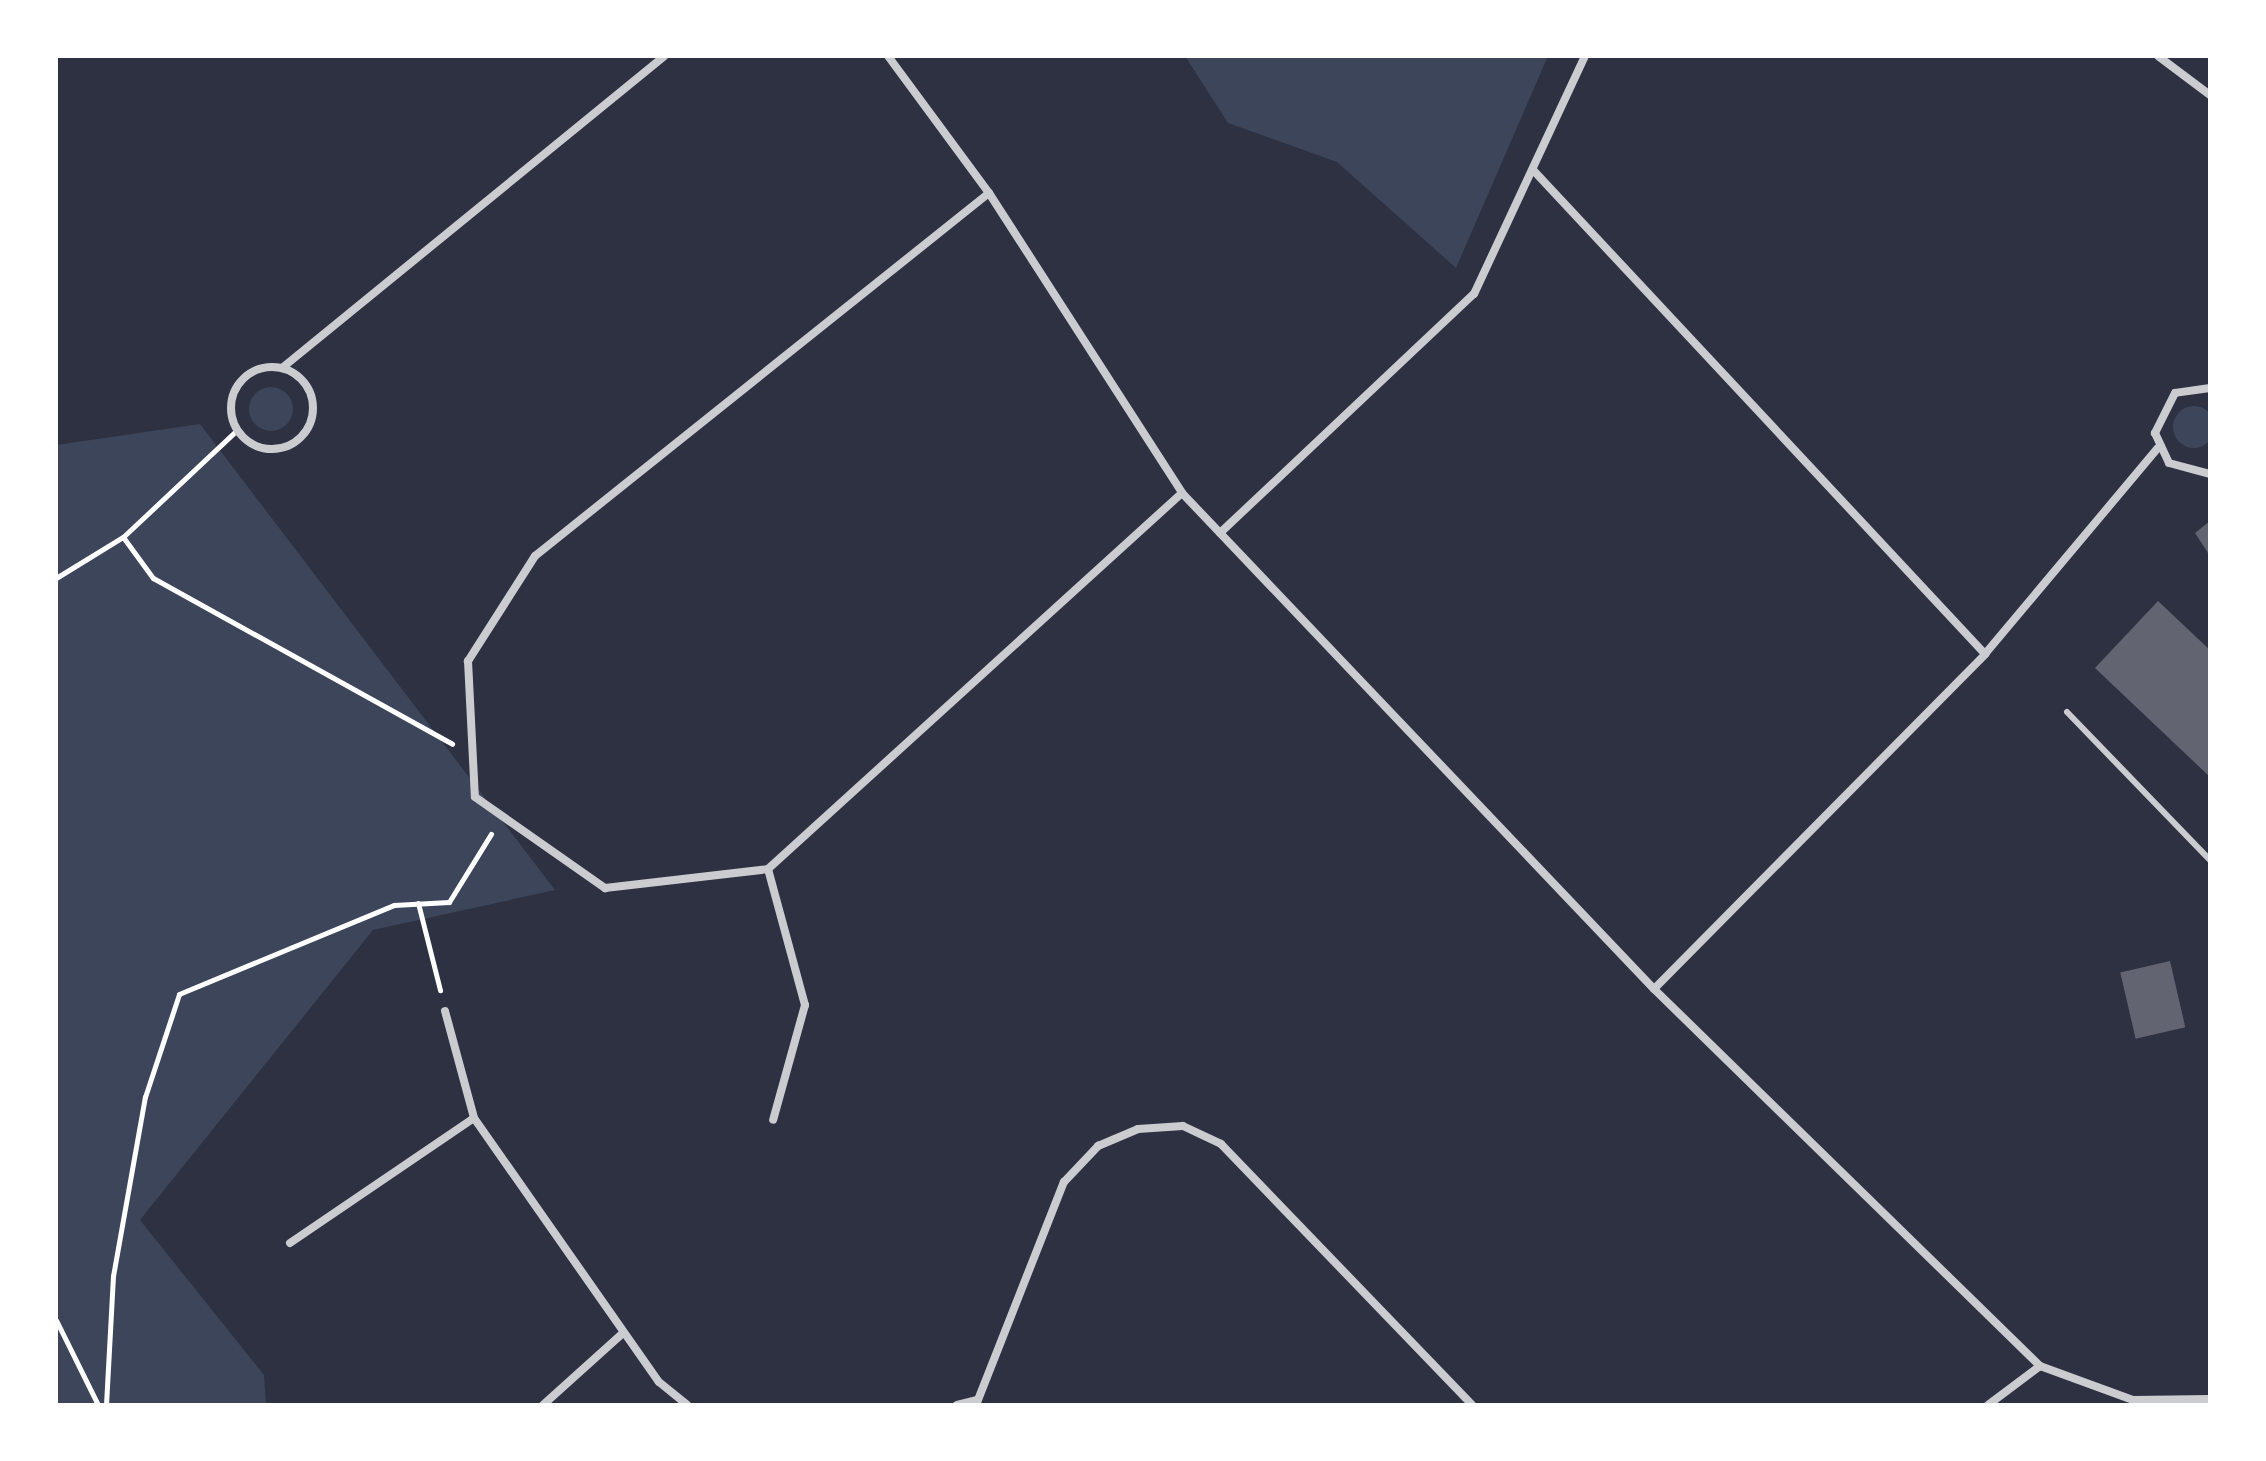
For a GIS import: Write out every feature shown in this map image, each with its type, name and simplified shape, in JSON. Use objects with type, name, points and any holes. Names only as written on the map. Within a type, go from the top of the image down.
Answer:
[{"type":"street","points":[[282,368],[312,397],[309,428],[270,450],[236,431],[230,402],[240,381],[282,368],[664,56]]},
{"type":"street","points":[[888,56],[989,193],[1182,493],[1654,989],[2040,1366],[2133,1400],[2210,1399]]},
{"type":"street","points":[[1220,533],[1474,294],[1585,56]]},
{"type":"street","points":[[2158,56],[2210,95]]},
{"type":"street","points":[[1534,171],[1985,654]]},
{"type":"street","points":[[989,193],[535,556],[468,661],[475,797],[605,888],[768,869],[1182,493]]},
{"type":"street","points":[[2210,388],[2188,387],[2164,404],[2156,418],[2158,448],[2182,472],[2210,474]]},
{"type":"street","points":[[1654,989],[1985,654],[2158,448]]},
{"type":"street","points":[[768,869],[805,1005],[773,1120]]},
{"type":"street","points":[[445,1011],[474,1118],[659,1382],[687,1405]]},
{"type":"street","points":[[290,1243],[474,1118]]},
{"type":"street","points":[[957,1405],[976,1402],[1064,1182],[1098,1146],[1138,1129],[1183,1126],[1221,1144],[1472,1405]]},
{"type":"street","points":[[543,1405],[623,1333]]},
{"type":"street","points":[[1988,1405],[2040,1366]]},
{"type":"lane","points":[[2067,712],[2210,860]]},
{"type":"path","points":[[56,578],[123,537],[236,431]]},
{"type":"path","points":[[123,537],[153,578],[473,756]]},
{"type":"path","points":[[106,1405],[113,1276],[145,1097],[179,994],[304,937],[418,903],[449,902],[502,816]]},
{"type":"path","points":[[418,903],[445,1011]]},
{"type":"path","points":[[56,1320],[98,1405]]},
{"type":"shaded area","points":[[1185,56],[1548,56],[1456,268],[1337,162],[1228,123]]},
{"type":"shaded area","points":[[271,387],[287,393],[293,409],[287,425],[271,431],[255,425],[249,409],[255,393]]},
{"type":"shaded area","points":[[2194,406],[2209,412],[2215,427],[2209,442],[2194,448],[2179,442],[2173,427],[2179,412]]},
{"type":"shaded area","points":[[200,424],[555,890],[373,930],[140,1220],[264,1375],[266,1405],[56,1405],[56,445]]},
{"type":"building","points":[[2210,521],[2210,556],[2195,533]]},
{"type":"building","points":[[2158,601],[2210,650],[2210,777],[2095,668]]},
{"type":"building","points":[[2170,961],[2185,1027],[2136,1039],[2120,972]]}]
